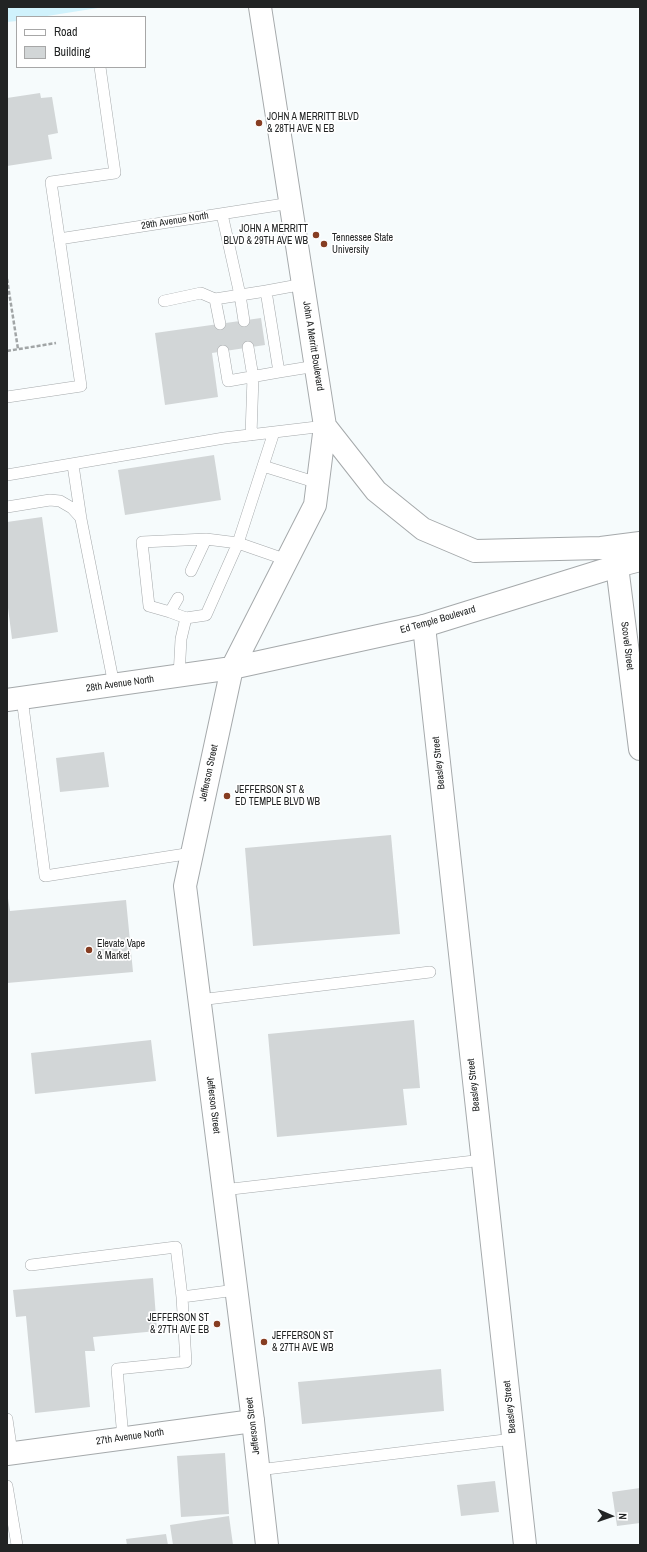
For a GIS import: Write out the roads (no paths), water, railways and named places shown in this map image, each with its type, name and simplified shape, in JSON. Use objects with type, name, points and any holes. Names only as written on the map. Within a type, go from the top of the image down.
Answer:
[{"type":"street","name":"John A Merritt Boulevard","points":[[232,668],[315,504],[325,426],[260,7]]},
{"type":"street","points":[[325,426],[376,492],[423,528],[475,551],[601,548],[640,543]]},
{"type":"street","name":"Ed Temple Boulevard","points":[[232,668],[424,626],[640,560]]},
{"type":"street","name":"Scovel Street","points":[[617,566],[640,749]]},
{"type":"street","name":"Beasley Street","points":[[424,626],[525,1545]]},
{"type":"street","name":"28th Avenue North","points":[[11,699],[232,668]]},
{"type":"street","name":"Jefferson Street","points":[[232,668],[184,886],[253,1421],[267,1545]]},
{"type":"street","name":"27th Avenue North","points":[[9,1453],[253,1421]]},
{"type":"lane","points":[[7,397],[81,386],[51,182],[115,172],[100,68]]},
{"type":"lane","name":"29th Avenue North","points":[[59,239],[291,203]]},
{"type":"lane","points":[[222,214],[244,321]]},
{"type":"lane","points":[[164,301],[201,293],[215,299],[240,296],[304,284]]},
{"type":"lane","points":[[266,291],[279,372]]},
{"type":"lane","points":[[215,299],[220,324]]},
{"type":"lane","points":[[248,348],[253,377],[251,435]]},
{"type":"lane","points":[[223,351],[228,381],[316,366]]},
{"type":"lane","points":[[7,475],[251,435],[325,426]]},
{"type":"lane","points":[[274,432],[238,543],[206,615],[186,618],[149,606],[142,542],[206,539],[238,543],[287,560]]},
{"type":"lane","points":[[73,465],[81,519],[114,685]]},
{"type":"lane","points":[[263,466],[318,483]]},
{"type":"lane","points":[[7,507],[50,500],[60,501],[72,508],[81,519]]},
{"type":"lane","points":[[191,571],[206,539]]},
{"type":"lane","points":[[170,612],[178,598]]},
{"type":"lane","points":[[179,676],[181,639],[186,618]]},
{"type":"lane","points":[[11,699],[45,876],[192,853]]},
{"type":"lane","points":[[199,1000],[430,972]]},
{"type":"lane","points":[[223,1190],[483,1160]]},
{"type":"lane","points":[[31,1265],[176,1247],[182,1297],[186,1362],[117,1369],[123,1438]]},
{"type":"lane","points":[[182,1297],[236,1290]]},
{"type":"lane","points":[[7,1419],[9,1453]]},
{"type":"lane","points":[[258,1470],[513,1439]]},
{"type":"lane","points":[[7,1486],[17,1545]]},
{"type":"place","name":"JOHN A MERRITT BLVD & 28TH AVE N EB","points":[[259,123]]},
{"type":"place","name":"JOHN A MERRITT BLVD & 29TH AVE WB","points":[[316,235]]},
{"type":"place","name":"Tennessee State University","points":[[324,244]]},
{"type":"place","name":"JEFFERSON ST & ED TEMPLE BLVD WB","points":[[227,796]]},
{"type":"place","name":"Elevate Vape & Market","points":[[89,950]]},
{"type":"place","name":"JEFFERSON ST & 27TH AVE EB","points":[[217,1324]]},
{"type":"place","name":"JEFFERSON ST & 27TH AVE WB","points":[[264,1342]]}]
